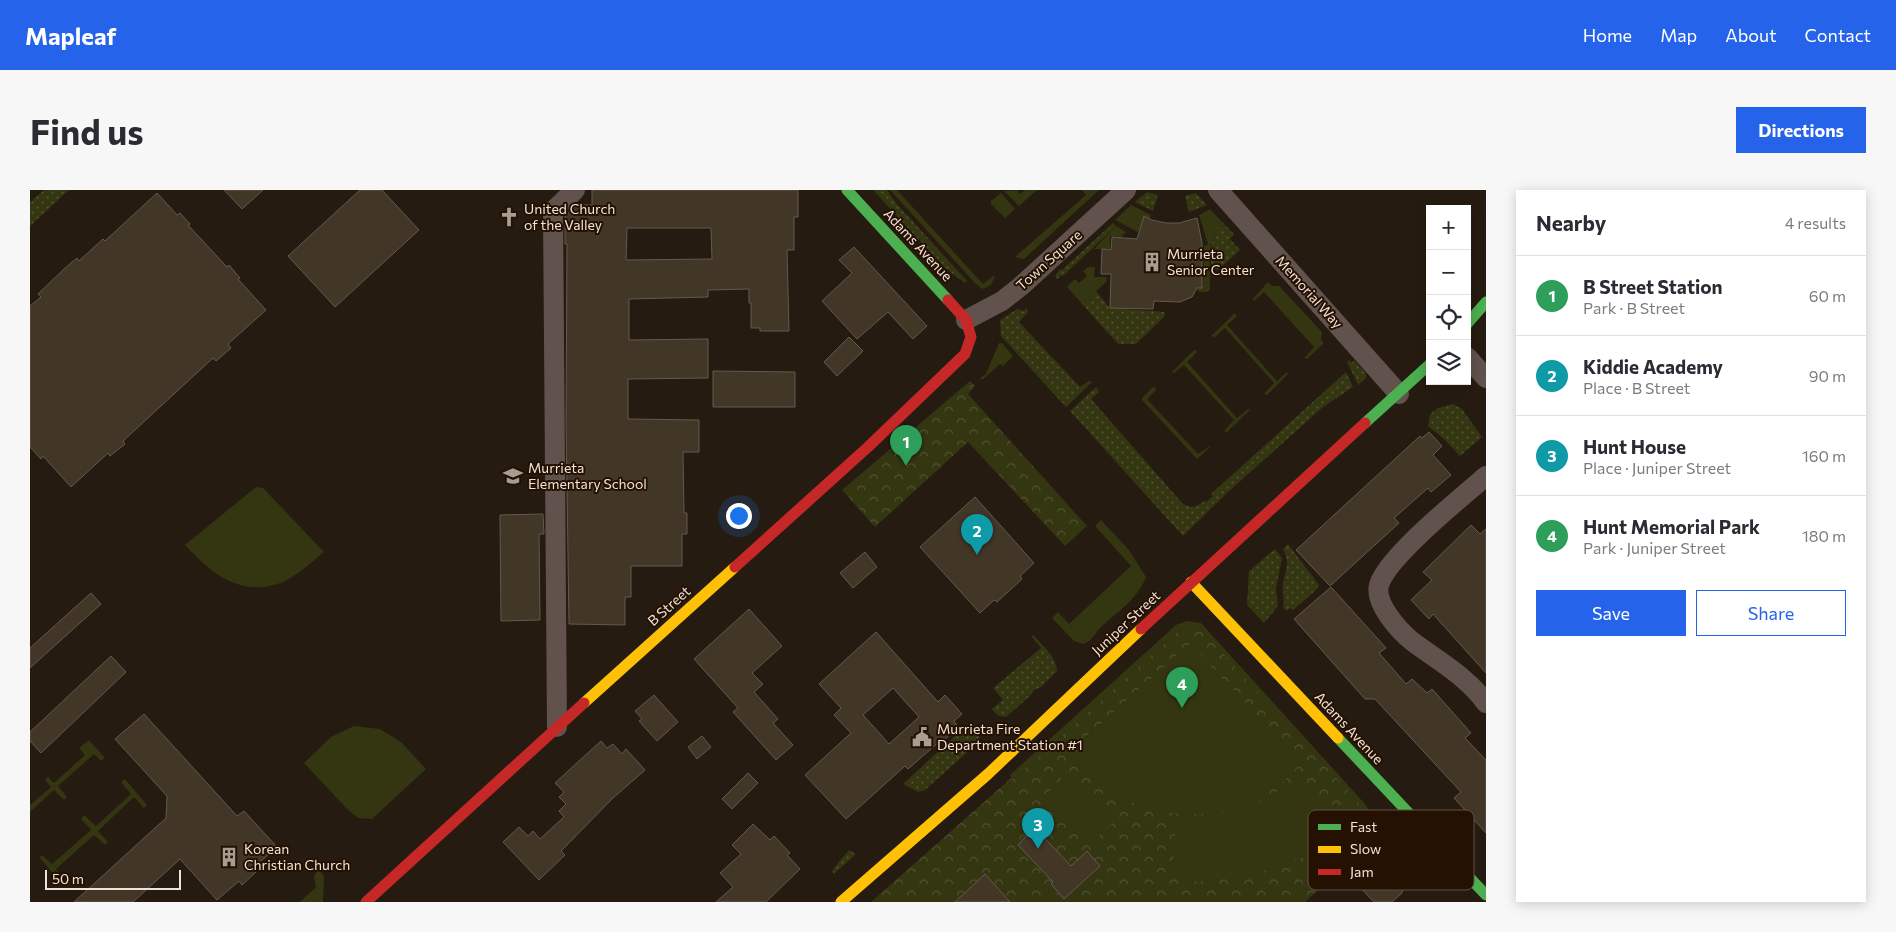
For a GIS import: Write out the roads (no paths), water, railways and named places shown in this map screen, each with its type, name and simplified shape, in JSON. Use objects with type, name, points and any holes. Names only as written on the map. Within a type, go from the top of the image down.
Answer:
[{"type":"street","points":[[557,727],[553,211],[575,190]]},
{"type":"street","name":"Adams Avenue","points":[[848,190],[966,320]]},
{"type":"street","name":"Town Square","points":[[966,320],[1002,301],[1126,190]]},
{"type":"street","name":"Memorial Way","points":[[1218,190],[1400,394]]},
{"type":"street","points":[[1471,319],[1486,302]]},
{"type":"street","points":[[1471,329],[1486,319]]},
{"type":"street","name":"B Street","points":[[366,902],[868,447],[965,354],[972,337],[966,320]]},
{"type":"street","points":[[1471,361],[1486,378]]},
{"type":"street","name":"Juniper Street","points":[[841,902],[988,774],[1191,582],[1400,394],[1426,368]]},
{"type":"street","points":[[1485,479],[1398,555],[1386,570],[1379,586],[1381,603],[1392,620],[1411,640],[1457,674],[1486,703]]},
{"type":"street","name":"Adams Avenue","points":[[1191,582],[1406,810]]},
{"type":"street","name":"Adams Avenue","points":[[1474,882],[1486,895]]},
{"type":"place","name":"United Church of the Valley","points":[[509,217]]},
{"type":"place","name":"Murrieta Senior Center","points":[[1152,262]]},
{"type":"place","name":"B Street Station","points":[[906,466]]},
{"type":"place","name":"Murrieta Elementary School","points":[[513,476]]},
{"type":"place","name":"Kiddie Academy","points":[[977,555]]},
{"type":"place","name":"Hunt Memorial Park","points":[[1182,708]]},
{"type":"place","name":"Murrieta Fire Department Station #1","points":[[922,737]]},
{"type":"place","name":"Hunt House","points":[[1038,849]]},
{"type":"place","name":"Korean Christian Church","points":[[229,857]]}]
